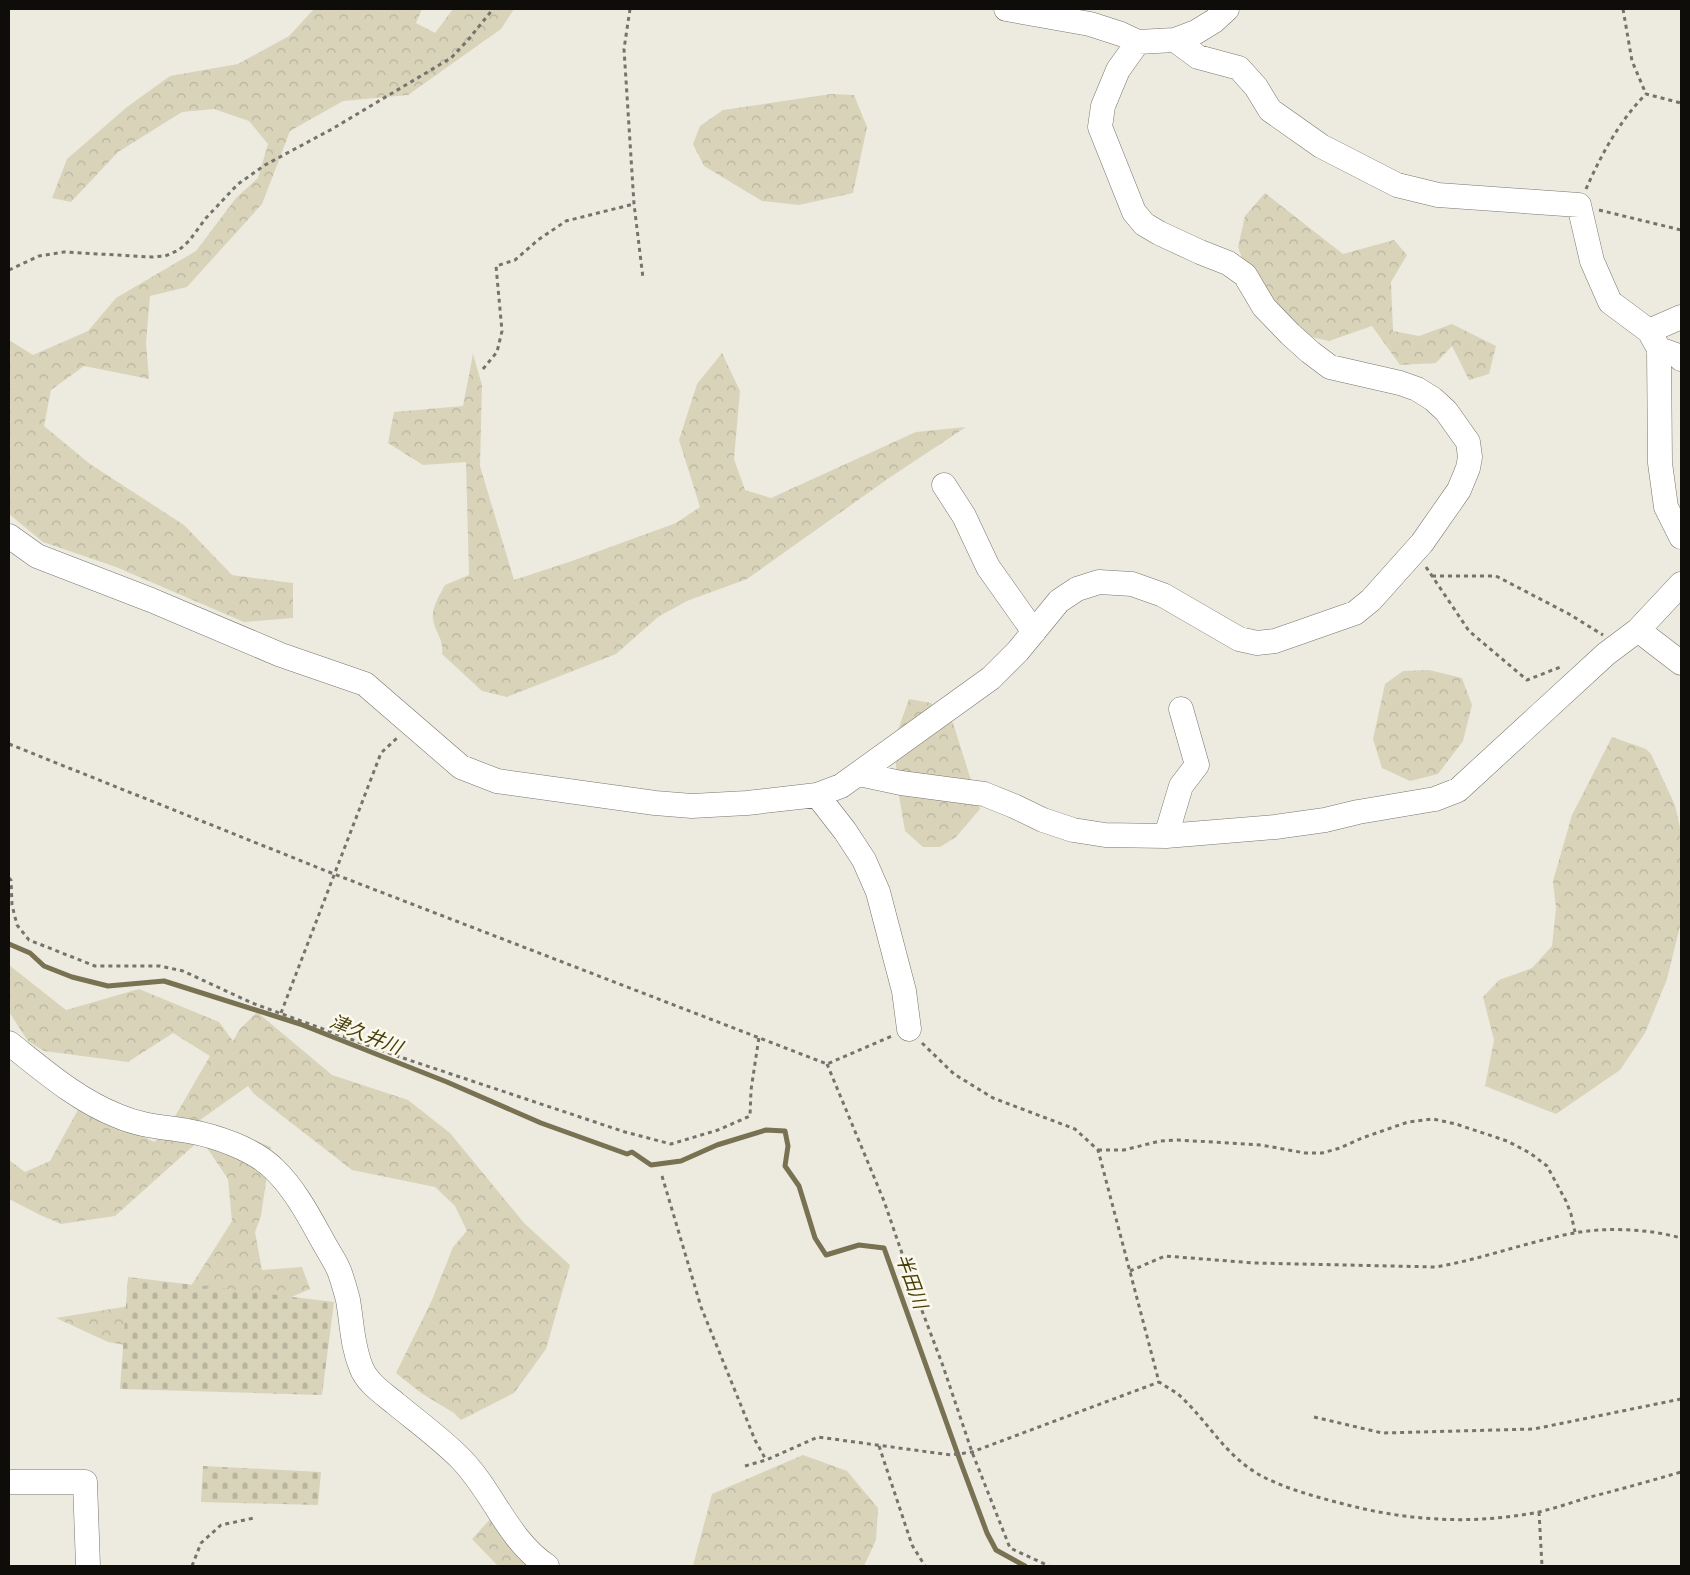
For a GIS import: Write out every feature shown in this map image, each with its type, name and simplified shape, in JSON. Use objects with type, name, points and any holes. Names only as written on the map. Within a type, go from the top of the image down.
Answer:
[{"type":"street","points":[[1006,9],[1090,24],[1121,34],[1138,42],[1175,40],[1196,32],[1227,9]]},
{"type":"street","points":[[1175,40],[1198,57],[1239,68],[1256,87],[1270,110],[1321,146],[1397,185],[1438,195],[1579,205],[1592,261],[1610,302],[1654,340],[1681,359]]},
{"type":"street","points":[[9,536],[37,556],[150,600],[281,655],[365,684],[461,767],[497,781],[655,803],[692,806],[747,803],[817,795],[841,786],[991,678],[1018,651],[1059,601],[1077,588],[1099,582],[1132,584],[1163,595],[1239,639],[1257,643],[1275,641],[1355,613],[1371,600],[1415,550],[1446,510],[1459,490],[1468,468],[1470,457],[1468,442],[1446,411],[1418,389],[1330,367],[1290,334],[1264,307],[1244,275],[1239,271],[1228,263],[1159,233],[1144,224],[1134,212],[1100,127],[1103,106],[1118,70],[1138,42]]},
{"type":"street","points":[[1654,340],[1681,317]]},
{"type":"street","points":[[1654,340],[1660,463],[1666,507],[1681,537]]},
{"type":"street","points":[[944,485],[964,516],[988,567],[1034,632]]},
{"type":"street","points":[[859,774],[901,783],[984,794],[1043,820],[1073,830],[1105,835],[1166,836],[1274,827],[1325,820],[1358,812],[1435,799],[1458,790],[1584,674],[1618,644],[1638,630],[1681,584]]},
{"type":"street","points":[[1638,630],[1681,663]]},
{"type":"street","points":[[1166,836],[1181,786],[1197,765],[1181,709]]},
{"type":"street","points":[[817,795],[845,831],[864,860],[878,892],[904,990],[909,1030]]},
{"type":"street","points":[[9,1043],[47,1073],[96,1107],[144,1125],[190,1131],[239,1146],[259,1156],[274,1170],[288,1185],[311,1220],[340,1272],[348,1300],[353,1345],[361,1369],[372,1384],[447,1444],[478,1479],[517,1538],[537,1560],[547,1566]]},
{"type":"street","points":[[9,1482],[85,1482],[88,1566]]},
{"type":"path","points":[[9,270],[39,256],[64,252],[152,257],[165,256],[179,250],[238,184],[265,165],[332,129],[450,58],[468,40],[493,9]]},
{"type":"path","points":[[630,9],[624,50],[634,204],[643,278]]},
{"type":"path","points":[[1623,9],[1632,61],[1646,94]]},
{"type":"path","points":[[1646,94],[1681,102]]},
{"type":"path","points":[[1646,94],[1634,105],[1600,157],[1579,205],[1681,230]]},
{"type":"path","points":[[484,369],[497,352],[502,331],[496,266],[515,260],[538,240],[566,222],[634,204]]},
{"type":"path","points":[[1415,550],[1468,631],[1527,680],[1571,663],[1584,674]]},
{"type":"path","points":[[1432,576],[1496,576],[1570,614],[1618,644]]},
{"type":"path","points":[[281,1013],[381,753],[411,724]]},
{"type":"path","points":[[9,744],[334,874],[826,1064],[909,1030],[954,1074],[993,1098],[1075,1129],[1098,1150],[1159,1382],[1177,1394],[1241,1462],[1267,1477],[1322,1498],[1381,1512],[1435,1520],[1481,1519],[1539,1512],[1681,1472]]},
{"type":"path","points":[[9,878],[11,880],[12,905],[17,925],[29,940],[94,966],[160,966],[183,972],[252,1003],[415,1062],[625,1132],[671,1144],[718,1130],[750,1116],[751,1090],[759,1038]]},
{"type":"path","points":[[826,1064],[884,1201],[972,1452],[1010,1548],[1049,1566]]},
{"type":"path","points":[[1098,1150],[1124,1150],[1160,1141],[1178,1140],[1261,1145],[1305,1153],[1322,1153],[1408,1122],[1433,1119],[1456,1124],[1507,1141],[1530,1153],[1547,1166],[1566,1201],[1575,1232]]},
{"type":"path","points":[[662,1176],[701,1307],[755,1440],[766,1460]]},
{"type":"path","points":[[1130,1271],[1165,1256],[1254,1263],[1436,1267],[1462,1263],[1575,1232],[1612,1230],[1657,1231],[1681,1238]]},
{"type":"path","points":[[745,1466],[766,1460],[818,1436],[952,1455],[972,1452],[1159,1382]]},
{"type":"path","points":[[1314,1417],[1382,1434],[1534,1429],[1681,1399]]},
{"type":"path","points":[[879,1446],[912,1545],[925,1566]]},
{"type":"path","points":[[1539,1512],[1542,1566]]},
{"type":"path","points":[[192,1566],[201,1543],[221,1525],[254,1518]]},
{"type":"green space","points":[[314,9],[422,9],[416,23],[435,33],[453,9],[514,9],[501,29],[408,95],[343,101],[290,131],[262,204],[187,287],[150,296],[146,343],[149,379],[84,366],[51,390],[44,426],[90,464],[184,525],[232,575],[293,583],[293,618],[244,622],[116,567],[43,542],[9,514],[9,340],[33,355],[88,331],[116,298],[196,251],[236,198],[258,178],[268,144],[249,121],[214,109],[182,112],[118,152],[71,202],[52,198],[67,159],[127,107],[170,76],[238,64],[289,36]]},
{"type":"green space","points":[[831,94],[854,95],[867,127],[853,193],[799,205],[762,201],[704,166],[693,144],[700,126],[723,110]]},
{"type":"green space","points":[[1265,193],[1343,254],[1394,240],[1407,255],[1391,282],[1393,331],[1419,336],[1452,324],[1496,346],[1489,374],[1469,380],[1452,346],[1436,363],[1400,365],[1372,326],[1329,341],[1307,336],[1250,281],[1238,247],[1245,216]]},
{"type":"green space","points":[[722,353],[740,391],[734,459],[745,490],[771,498],[916,432],[966,427],[889,478],[747,579],[687,601],[658,617],[616,654],[507,697],[482,691],[442,654],[441,640],[433,619],[438,597],[445,585],[469,575],[466,462],[423,465],[388,443],[394,412],[463,406],[473,354],[482,385],[480,466],[514,580],[676,523],[700,507],[679,440],[697,384]]},
{"type":"green space","points":[[1429,670],[1462,678],[1472,705],[1463,741],[1438,774],[1410,781],[1382,768],[1373,739],[1385,684],[1403,671]]},
{"type":"green space","points":[[909,699],[931,703],[953,723],[980,809],[956,837],[940,847],[923,847],[905,831],[898,790],[894,741]]},
{"type":"green space","points":[[1612,737],[1646,749],[1651,754],[1675,805],[1681,833],[1681,922],[1667,979],[1645,1033],[1620,1070],[1556,1114],[1485,1086],[1494,1040],[1483,997],[1499,980],[1532,968],[1552,946],[1556,908],[1553,881],[1572,815]]},
{"type":"green space","points":[[9,965],[66,1010],[139,989],[219,1022],[233,1041],[239,1030],[257,1012],[332,1075],[408,1100],[450,1133],[524,1223],[570,1265],[546,1349],[514,1393],[461,1420],[454,1413],[421,1393],[396,1373],[432,1300],[453,1247],[467,1231],[455,1206],[435,1187],[352,1170],[254,1094],[248,1086],[200,1120],[271,1147],[261,1216],[255,1232],[262,1270],[302,1267],[310,1289],[164,1352],[108,1342],[56,1318],[184,1297],[232,1221],[228,1179],[201,1139],[115,1216],[61,1224],[9,1199],[9,1160],[25,1172],[50,1161],[80,1106],[154,1142],[166,1132],[210,1056],[173,1033],[128,1062],[44,1051],[28,1041],[9,1012]]},
{"type":"green space","points":[[128,1277],[334,1302],[322,1395],[120,1389]]},
{"type":"green space","points":[[803,1455],[847,1471],[878,1508],[876,1540],[864,1566],[693,1566],[712,1494]]},
{"type":"green space","points":[[203,1466],[321,1472],[318,1505],[201,1502]]},
{"type":"green space","points":[[492,1517],[549,1566],[498,1566],[472,1539]]},
{"type":"waterway","name":"津久井川","points":[[9,944],[30,953],[44,966],[72,977],[108,986],[164,981],[300,1024],[447,1082],[541,1123],[627,1154],[632,1152],[651,1165],[681,1161],[717,1145],[766,1130],[785,1131],[788,1146],[785,1166],[799,1186],[815,1238],[826,1255],[859,1245],[884,1248],[987,1533],[996,1550],[1025,1566]]},
{"type":"water label","name":"半田川","points":[[912,1281]]}]
